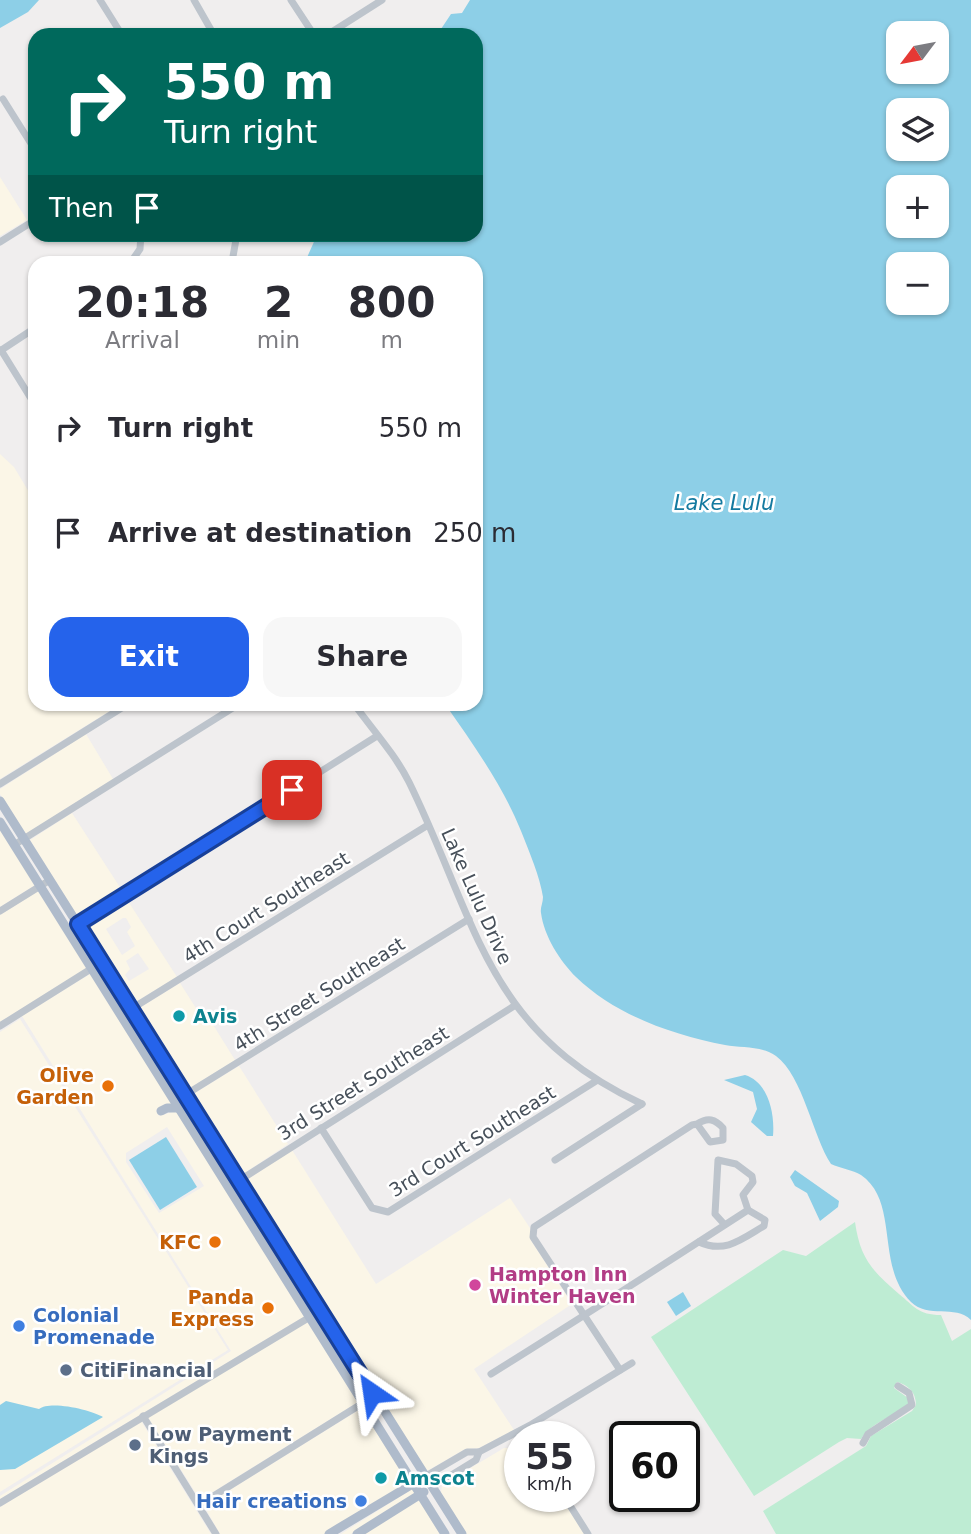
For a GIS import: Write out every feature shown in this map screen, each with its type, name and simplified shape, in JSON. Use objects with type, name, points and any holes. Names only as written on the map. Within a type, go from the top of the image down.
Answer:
[{"type":"main road","points":[[0,801],[461,1534]]},
{"type":"main road","points":[[0,822],[445,1534]]},
{"type":"main road","points":[[153,1067],[185,1095]]},
{"type":"main road","points":[[161,1111],[178,1107],[186,1110],[211,1136]]},
{"type":"main road","points":[[310,1317],[349,1356]]},
{"type":"main road","points":[[337,1361],[344,1365],[364,1393],[372,1393]]},
{"type":"main road","points":[[329,1534],[426,1476]]},
{"type":"main road","points":[[357,1534],[432,1487]]},
{"type":"street","points":[[100,0],[118,28]]},
{"type":"street","points":[[194,0],[210,28]]},
{"type":"street","points":[[291,0],[309,28]]},
{"type":"street","points":[[338,28],[382,0]]},
{"type":"street","points":[[3,99],[28,139]]},
{"type":"street","points":[[0,242],[28,224]]},
{"type":"street","points":[[28,332],[0,350],[28,394]]},
{"type":"street","points":[[0,784],[117,711]]},
{"type":"street","points":[[14,845],[228,711]]},
{"type":"street","name":"Lake Lulu Drive","points":[[359,711],[408,780],[497,981],[514,1006],[544,1040],[596,1081],[642,1104],[555,1160]]},
{"type":"street","points":[[68,931],[377,736]]},
{"type":"street","name":"4th Court Southeast","points":[[121,1016],[428,825]]},
{"type":"street","points":[[0,911],[50,880]]},
{"type":"street","name":"4th Street Southeast","points":[[185,1095],[469,919]]},
{"type":"street","points":[[0,1026],[102,962]]},
{"type":"street","name":"3rd Street Southeast","points":[[229,1187],[514,1006]]},
{"type":"street","name":"3rd Court Southeast","points":[[321,1128],[372,1208],[388,1212],[596,1081]]},
{"type":"street","points":[[622,1369],[533,1237],[534,1227],[697,1124]]},
{"type":"street","points":[[699,1242],[708,1246],[730,1246],[764,1226],[765,1220],[748,1210],[743,1195],[753,1182],[752,1176],[736,1164],[718,1160],[715,1214],[725,1225]]},
{"type":"street","points":[[491,1374],[748,1210]]},
{"type":"street","points":[[0,1503],[310,1317]]},
{"type":"street","points":[[542,1421],[632,1363]]},
{"type":"street","points":[[863,1443],[868,1434],[912,1405],[909,1393],[898,1386]]},
{"type":"street","points":[[198,1505],[363,1403]]},
{"type":"street","points":[[143,1416],[216,1534]]},
{"type":"street","points":[[426,1476],[467,1452],[479,1452],[504,1441]]},
{"type":"street","points":[[432,1487],[476,1460],[479,1452]]},
{"type":"street","points":[[574,1512],[588,1534]]},
{"type":"shaded area","points":[[0,177],[27,220],[0,236]]},
{"type":"shaded area","points":[[0,454],[14,467],[28,490],[28,711],[110,711],[0,779]]},
{"type":"shaded area","points":[[86,734],[113,779],[26,834],[0,794],[0,789]]},
{"type":"shaded area","points":[[72,813],[123,892],[79,919],[30,840]]},
{"type":"shaded area","points":[[0,830],[35,885],[0,907]]},
{"type":"shaded area","points":[[38,891],[87,968],[0,1022],[0,915]]},
{"type":"shaded area","points":[[126,898],[177,977],[132,1004],[83,925]],"holes":[[[126,918],[131,927],[127,932],[135,946],[122,955],[106,929]],[[138,953],[149,969],[129,981],[125,975],[130,969],[126,961]]]},
{"type":"shaded area","points":[[90,974],[172,1104],[156,1110],[159,1116],[176,1111],[305,1316],[0,1499],[0,1496],[231,1351],[22,1016]],"holes":[[[167,1127],[204,1186],[159,1213],[126,1162],[126,1153]]]},
{"type":"shaded area","points":[[180,983],[201,1016],[207,1015],[235,1060],[187,1090],[136,1010]]},
{"type":"shaded area","points":[[20,1019],[228,1350],[0,1492],[0,1032]]},
{"type":"shaded area","points":[[239,1066],[288,1144],[240,1176],[190,1096]]},
{"type":"shaded area","points":[[292,1150],[376,1284],[510,1198],[530,1228],[530,1239],[572,1304],[474,1369],[508,1421],[504,1421],[504,1435],[479,1448],[465,1449],[427,1471],[244,1182]]},
{"type":"shaded area","points":[[308,1322],[358,1402],[200,1500],[148,1417]]},
{"type":"shaded area","points":[[362,1408],[408,1483],[327,1534],[220,1534],[204,1506]]},
{"type":"shaded area","points":[[141,1421],[211,1534],[0,1534],[0,1507]]},
{"type":"shaded area","points":[[504,1448],[504,1512],[570,1512],[584,1534],[466,1534],[441,1493],[442,1485]]},
{"type":"shaded area","points":[[412,1489],[415,1493],[351,1534],[341,1534]]},
{"type":"shaded area","points":[[419,1499],[440,1534],[363,1534]]},
{"type":"green space","points":[[855,1222],[864,1255],[890,1286],[917,1309],[941,1315],[952,1341],[971,1329],[971,1534],[776,1534],[763,1511],[866,1446],[871,1436],[912,1411],[916,1405],[913,1393],[908,1387],[897,1382],[894,1388],[908,1398],[908,1404],[902,1409],[871,1428],[861,1439],[847,1438],[839,1442],[754,1496],[651,1337],[783,1250],[806,1256]]},
{"type":"water","points":[[0,0],[39,0],[28,12],[0,28]]},
{"type":"water","name":"Lake Lulu","points":[[470,0],[971,0],[971,1320],[957,1313],[925,1310],[911,1302],[893,1271],[880,1201],[873,1187],[861,1175],[831,1164],[801,1092],[785,1065],[776,1056],[758,1049],[685,1036],[646,1022],[608,1002],[570,971],[545,930],[539,881],[514,814],[487,766],[450,711],[483,711],[483,256],[308,256],[314,242],[483,242],[483,28],[442,28],[451,14],[462,13]]},
{"type":"water","points":[[745,1075],[759,1084],[764,1091],[773,1118],[773,1136],[767,1136],[751,1122],[757,1109],[753,1092],[724,1080]]},
{"type":"water","points":[[166,1137],[197,1187],[160,1210],[129,1160]]},
{"type":"water","points":[[795,1170],[839,1201],[838,1207],[820,1221],[807,1193],[795,1186],[790,1177]]},
{"type":"water","points":[[683,1292],[691,1306],[676,1316],[667,1302]]},
{"type":"water","points":[[6,1401],[39,1409],[52,1405],[71,1407],[103,1417],[15,1469],[0,1470],[0,1405]]},
{"type":"place","name":"Avis","points":[[179,1016]]},
{"type":"place","name":"Olive Garden","points":[[108,1086]]},
{"type":"place","name":"KFC","points":[[215,1242]]},
{"type":"place","name":"Hampton Inn Winter Haven","points":[[475,1285]]},
{"type":"place","name":"Panda Express","points":[[268,1308]]},
{"type":"place","name":"Colonial Promenade","points":[[19,1326]]},
{"type":"place","name":"CitiFinancial","points":[[66,1370]]},
{"type":"place","name":"Low Payment Kings","points":[[135,1445]]},
{"type":"place","name":"Amscot","points":[[381,1478]]},
{"type":"place","name":"Hair creations","points":[[361,1501]]},
{"type":"route","points":[[292,790],[78,924],[372,1393]]}]
